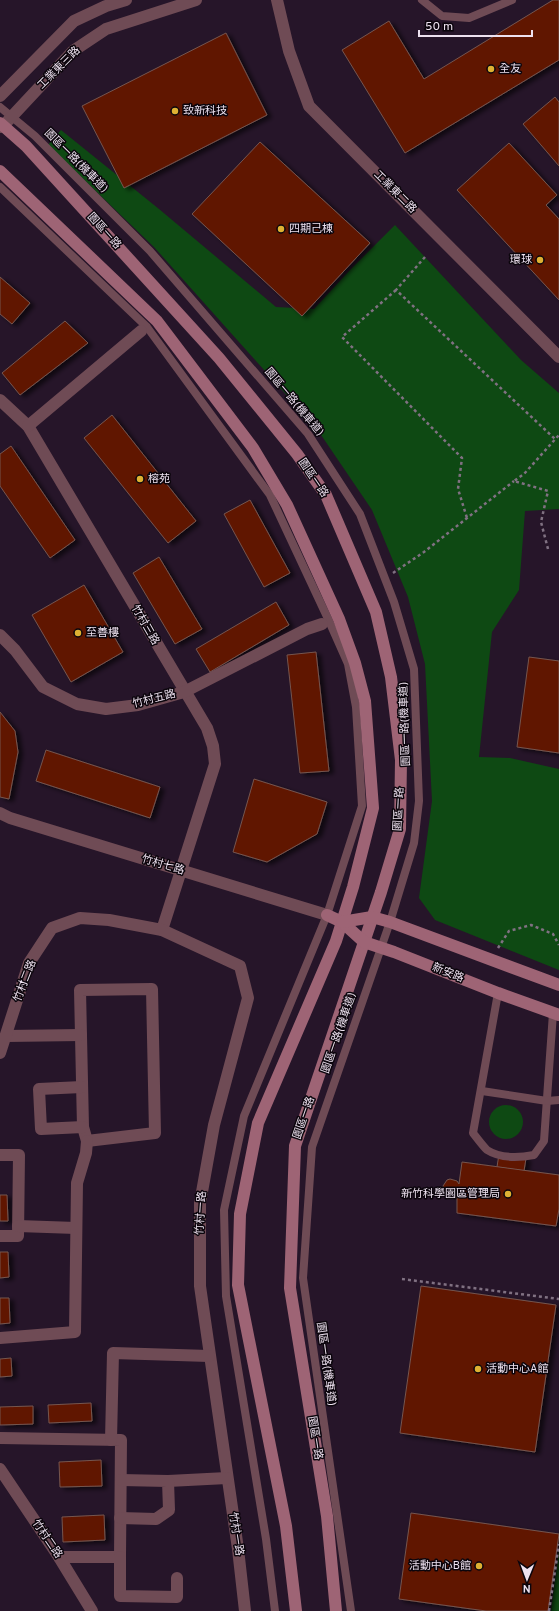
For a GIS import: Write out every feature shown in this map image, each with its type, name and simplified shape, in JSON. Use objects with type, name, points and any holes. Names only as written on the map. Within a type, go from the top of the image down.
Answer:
[{"type":"street","name":"工業東三路","points":[[0,96],[74,22],[106,6],[126,0]]},
{"type":"street","name":"工業東三路","points":[[1,125],[12,116],[77,49],[106,29],[196,0]]},
{"type":"street","name":"工業東二路","points":[[277,0],[289,51],[309,106],[559,357]]},
{"type":"street","points":[[60,36],[77,49]]},
{"type":"street","name":"園區一路","points":[[1,125],[26,146],[219,358],[297,454],[326,495],[376,612],[391,677],[401,760],[400,829],[364,942],[295,1146],[290,1288],[327,1516],[336,1611]]},
{"type":"street","points":[[0,171],[157,321],[167,332],[253,448],[290,512],[339,619],[355,663],[365,701],[373,808],[353,887],[336,941],[258,1123],[240,1214],[238,1285],[286,1526],[296,1611]]},
{"type":"street","points":[[28,426],[141,331]]},
{"type":"street","name":"竹村三路","points":[[0,400],[28,426],[206,728],[213,746],[215,764],[181,870]]},
{"type":"street","name":"竹村五路","points":[[0,635],[15,650],[44,687],[77,704],[106,709],[138,705],[184,692],[307,629],[322,624]]},
{"type":"street","name":"竹村七路","points":[[0,813],[10,818],[327,915]]},
{"type":"street","points":[[162,930],[181,870]]},
{"type":"street","name":"新安路","points":[[327,915],[342,922],[364,942],[381,947],[556,1014]]},
{"type":"street","points":[[342,922],[372,917],[390,922],[559,985]]},
{"type":"street","name":"竹村二路","points":[[0,1053],[29,963],[52,928],[80,918],[109,920],[162,930]]},
{"type":"street","name":"竹村一路","points":[[162,930],[240,966],[248,998],[214,1125],[200,1203],[200,1286],[238,1549],[245,1611]]},
{"type":"street","points":[[0,1338],[75,1332],[77,1183],[86,1153],[87,1141],[83,1127],[80,990],[152,989],[155,1133],[87,1141]]},
{"type":"street","points":[[6,1036],[81,1035]]},
{"type":"street","points":[[82,1087],[38,1089],[41,1129],[83,1127]]},
{"type":"street","points":[[0,1155],[19,1155],[18,1236],[0,1236]]},
{"type":"street","points":[[18,1226],[76,1228]]},
{"type":"street","points":[[111,1440],[113,1353],[209,1356]]},
{"type":"street","points":[[0,1438],[121,1440],[120,1596],[177,1597],[177,1578]]},
{"type":"street","name":"竹村二路","points":[[0,1469],[59,1557],[92,1611]]},
{"type":"street","points":[[121,1480],[168,1481],[227,1478]]},
{"type":"street","points":[[120,1518],[156,1519],[169,1510],[168,1481]]},
{"type":"street","points":[[59,1557],[120,1557]]},
{"type":"lane","points":[[422,0],[442,16],[469,18],[512,0]]},
{"type":"lane","name":"園區一路(機車道)","points":[[0,107],[35,136],[150,251],[308,434],[360,514],[394,602],[414,669],[419,801],[414,843],[390,922],[312,1147],[303,1278],[351,1611]]},
{"type":"lane","points":[[0,186],[147,327],[270,495],[348,664],[356,707],[362,806],[327,915],[244,1116],[224,1210],[226,1296],[266,1540],[275,1611]]},
{"type":"lane","points":[[498,993],[482,1091],[473,1133],[487,1150],[501,1156],[519,1158],[534,1155],[544,1141],[556,1014]]},
{"type":"lane","points":[[482,1091],[547,1100],[559,1100]]},
{"type":"path","points":[[425,257],[396,290],[342,337],[462,458],[458,489],[467,518]]},
{"type":"path","points":[[396,290],[555,439]]},
{"type":"path","points":[[390,575],[424,552],[524,474],[559,435]]},
{"type":"path","points":[[514,481],[548,491],[541,522],[548,549]]},
{"type":"path","points":[[498,948],[509,931],[531,925],[553,934],[559,946]]},
{"type":"path","points":[[402,1279],[559,1299]]},
{"type":"path","points":[[549,1611],[559,1544]]},
{"type":"green space","points":[[61,130],[159,209],[276,307],[314,309],[395,225],[521,360],[559,393],[559,509],[525,511],[519,590],[492,632],[479,757],[510,758],[559,769],[559,970],[435,920],[419,898],[432,801],[425,664],[408,597],[372,510],[317,429],[154,247],[48,145]]},
{"type":"green space","points":[[503,1105],[509,1105],[513,1106],[520,1112],[523,1122],[522,1129],[516,1136],[509,1139],[503,1139],[499,1138],[492,1132],[489,1125],[489,1119],[490,1115],[496,1108]]},
{"type":"green space","points":[[559,1549],[559,1611],[551,1611]]},
{"type":"building","name":"全友","points":[[553,0],[559,0],[559,60],[405,153],[342,50],[389,21],[424,79]]},
{"type":"building","name":"致新科技","points":[[226,33],[267,115],[124,188],[82,106]]},
{"type":"building","points":[[555,97],[559,102],[559,166],[523,124]]},
{"type":"building","name":"四期己棟","points":[[260,142],[370,243],[302,316],[192,214]]},
{"type":"building","name":"環球","points":[[509,143],[557,195],[546,205],[559,219],[559,300],[457,190]]},
{"type":"building","points":[[0,277],[30,303],[12,324],[0,314]]},
{"type":"building","points":[[65,321],[88,343],[20,395],[2,373]]},
{"type":"building","name":"榕苑","points":[[112,415],[196,521],[168,543],[84,438]]},
{"type":"building","points":[[11,446],[75,540],[50,558],[0,486],[0,454]]},
{"type":"building","points":[[250,500],[290,573],[264,587],[224,514]]},
{"type":"building","points":[[159,557],[202,629],[175,644],[133,573]]},
{"type":"building","name":"至善樓","points":[[84,585],[123,652],[71,682],[32,615]]},
{"type":"building","points":[[276,602],[289,625],[210,672],[196,649]]},
{"type":"building","points":[[316,652],[329,771],[300,773],[287,655]]},
{"type":"building","points":[[529,657],[559,661],[559,753],[517,747]]},
{"type":"building","points":[[0,712],[15,731],[18,752],[9,799],[0,797]]},
{"type":"building","points":[[46,750],[160,787],[150,818],[36,781]]},
{"type":"building","points":[[254,779],[327,802],[317,834],[267,862],[233,852]]},
{"type":"building","points":[[499,1154],[526,1158],[524,1171],[497,1167]]},
{"type":"building","name":"新竹科學園區管理局","points":[[462,1162],[559,1175],[559,1209],[556,1226],[457,1213],[457,1191],[450,1194],[444,1190],[443,1186],[447,1180],[450,1179],[457,1181],[459,1184]]},
{"type":"building","points":[[0,1195],[7,1195],[8,1221],[0,1221]]},
{"type":"building","points":[[0,1252],[8,1252],[9,1277],[0,1278]]},
{"type":"building","name":"活動中心A館","points":[[421,1286],[556,1305],[535,1452],[400,1433]]},
{"type":"building","points":[[0,1298],[9,1298],[10,1323],[0,1324]]},
{"type":"building","points":[[11,1358],[12,1376],[0,1377],[0,1359]]},
{"type":"building","points":[[91,1403],[92,1421],[49,1423],[48,1405]]},
{"type":"building","points":[[33,1406],[33,1424],[0,1425],[0,1407]]},
{"type":"building","points":[[101,1460],[102,1486],[60,1487],[59,1462]]},
{"type":"building","name":"活動中心B館","points":[[411,1513],[559,1534],[548,1611],[486,1611],[399,1599]]},
{"type":"building","points":[[104,1515],[105,1540],[63,1542],[62,1517]]},
{"type":"place","name":"全友","points":[[491,69]]},
{"type":"place","name":"致新科技","points":[[175,111]]},
{"type":"place","name":"四期己棟","points":[[281,229]]},
{"type":"place","name":"環球","points":[[540,260]]},
{"type":"place","name":"榕苑","points":[[140,479]]},
{"type":"place","name":"至善樓","points":[[78,633]]},
{"type":"place","name":"新竹科學園區管理局","points":[[508,1194]]},
{"type":"place","name":"活動中心A館","points":[[478,1369]]},
{"type":"place","name":"活動中心B館","points":[[479,1566]]}]
